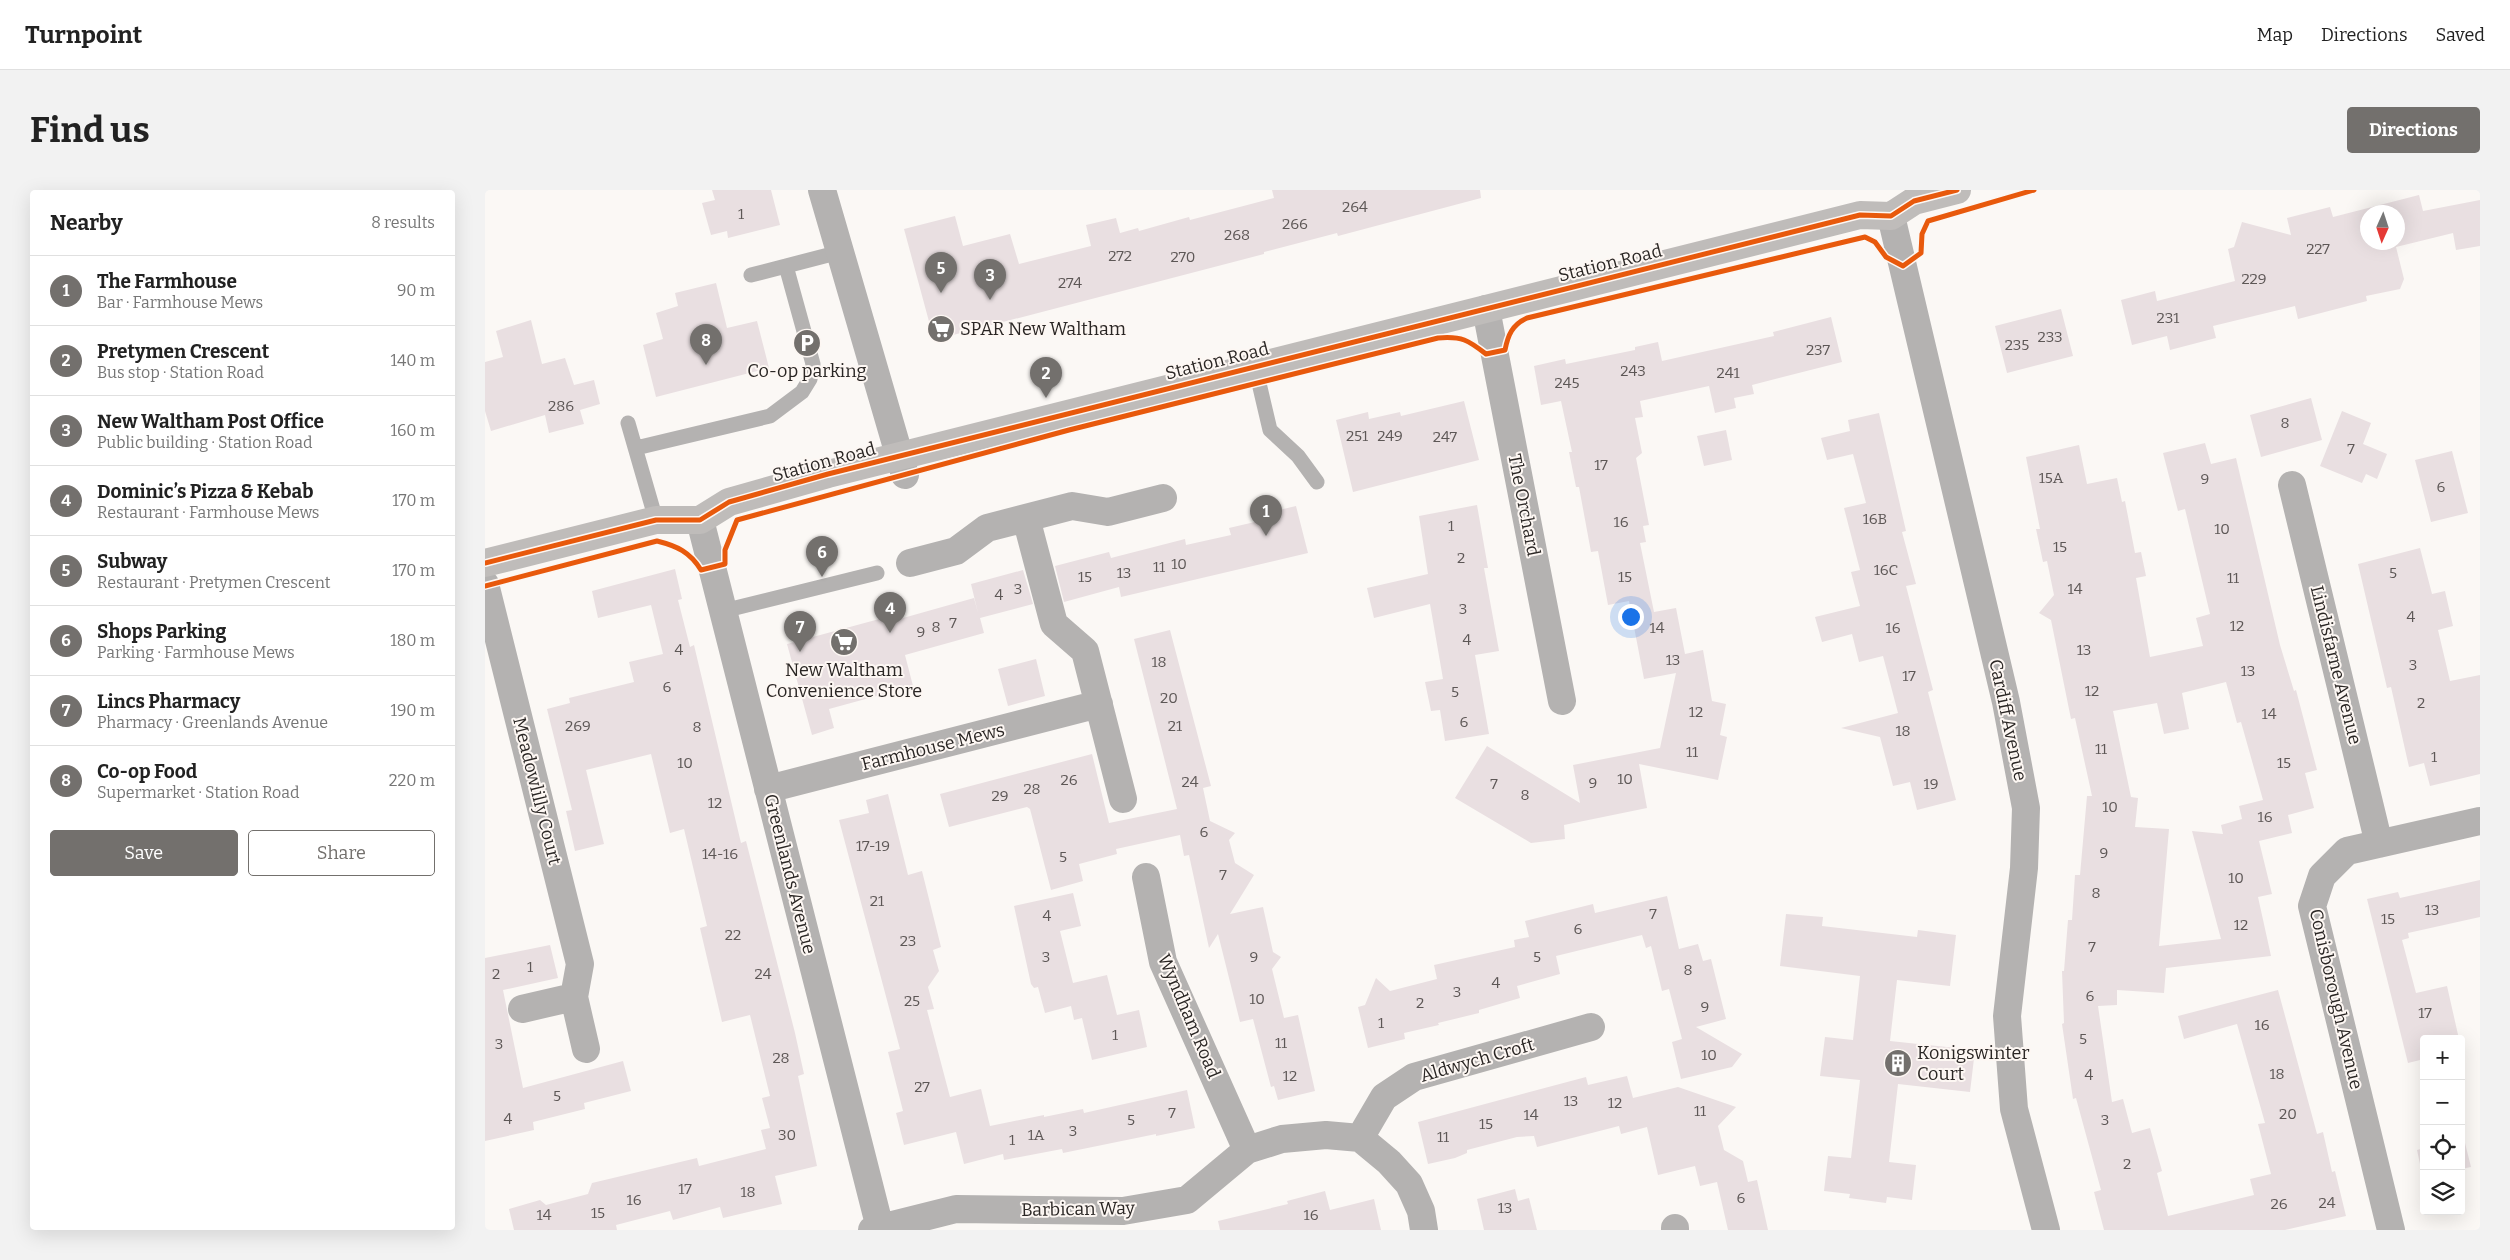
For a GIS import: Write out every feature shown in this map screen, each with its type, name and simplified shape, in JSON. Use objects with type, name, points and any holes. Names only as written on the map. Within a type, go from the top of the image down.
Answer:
[{"type":"main road","points":[[1891,216],[1914,201],[1957,190]]},
{"type":"main road","name":"Station Road","points":[[700,520],[729,502],[902,465],[1255,366],[1860,215],[1891,216]]},
{"type":"main road","points":[[485,563],[656,520],[700,520]]},
{"type":"street","points":[[822,190],[902,465]]},
{"type":"street","name":"Cardiff Avenue","points":[[1891,216],[2006,702],[2027,808],[2024,868],[2007,1016],[2014,1109],[2046,1230]]},
{"type":"street","name":"The Orchard","points":[[1486,309],[1563,701]]},
{"type":"street","name":"Lindisfarne Avenue","points":[[2292,485],[2379,844]]},
{"type":"street","points":[[910,563],[956,551],[987,528],[1072,506],[1108,512],[1163,498]]},
{"type":"street","points":[[1026,518],[1054,624],[1085,651],[1123,799]]},
{"type":"street","name":"Greenlands Avenue","points":[[700,520],[876,1229]]},
{"type":"street","name":"Meadowlilly Court","points":[[485,584],[581,964],[574,997],[587,1049]]},
{"type":"street","name":"Farmhouse Mews","points":[[768,789],[1099,704]]},
{"type":"street","name":"Conisborough Avenue","points":[[2391,1230],[2312,906],[2322,876],[2347,851],[2480,821]]},
{"type":"street","name":"Wyndham Road","points":[[1146,877],[1163,962],[1247,1150]]},
{"type":"street","points":[[522,1009],[574,997]]},
{"type":"street","name":"Aldwych Croft","points":[[1360,1138],[1384,1097],[1414,1078],[1591,1027]]},
{"type":"street","name":"Barbican Way","points":[[876,1229],[956,1209],[1123,1211],[1187,1200],[1247,1150],[1282,1139],[1326,1135],[1360,1138]]},
{"type":"street","points":[[1360,1138],[1389,1162],[1409,1184],[1421,1211],[1424,1230]]},
{"type":"lane","points":[[751,275],[840,252]]},
{"type":"lane","points":[[636,448],[770,416],[802,392],[810,379],[813,364],[786,266]]},
{"type":"lane","points":[[1255,366],[1270,430],[1298,456],[1317,482]]},
{"type":"lane","points":[[628,423],[656,520]]},
{"type":"lane","points":[[723,611],[877,573]]},
{"type":"building","points":[[712,190],[771,190],[780,225],[728,238],[727,231],[711,235],[702,203],[715,200]]},
{"type":"building","points":[[1272,190],[1480,190],[1481,198],[1338,236],[1337,233],[1264,252],[1264,254],[934,340],[904,229],[955,216],[963,246],[1010,234],[1019,264],[1091,246],[1086,225],[1116,218],[1120,233],[1138,228],[1139,231],[1189,217],[1190,220],[1274,198]]},
{"type":"building","points":[[2419,195],[2423,211],[2480,200],[2480,246],[2456,250],[2453,233],[2405,245],[2405,205],[2380,205]]},
{"type":"building","points":[[2330,207],[2333,217],[2360,210],[2360,250],[2397,250],[2404,279],[2400,289],[2366,296],[2367,301],[2298,319],[2295,306],[2213,326],[2216,338],[2170,350],[2167,336],[2132,345],[2121,300],[2155,291],[2157,301],[2235,281],[2228,249],[2234,247],[2242,222],[2291,235],[2287,218]]},
{"type":"building","points":[[716,283],[727,328],[757,321],[769,368],[656,397],[643,345],[663,339],[656,313],[678,306],[675,293]]},
{"type":"building","points":[[2061,309],[2073,356],[2007,373],[1995,326]]},
{"type":"building","points":[[1831,317],[1842,362],[1752,385],[1754,394],[1734,398],[1736,408],[1715,413],[1709,386],[1640,401],[1643,417],[1635,418],[1642,453],[1636,458],[1649,525],[1643,526],[1646,542],[1640,543],[1654,612],[1676,608],[1685,654],[1703,650],[1712,701],[1726,704],[1720,735],[1727,737],[1718,780],[1639,764],[1647,808],[1564,825],[1565,839],[1531,843],[1455,798],[1487,746],[1580,803],[1573,765],[1660,748],[1676,673],[1644,679],[1629,601],[1608,605],[1598,551],[1591,552],[1579,487],[1576,487],[1569,452],[1572,452],[1561,401],[1541,405],[1534,366],[1565,359],[1566,364],[1635,350],[1635,347],[1658,342],[1662,361],[1774,336],[1773,332]]},
{"type":"building","points":[[531,320],[542,364],[565,358],[574,385],[594,380],[600,404],[580,410],[584,424],[549,433],[545,415],[491,431],[485,411],[485,362],[503,357],[496,331]]},
{"type":"building","points":[[2311,398],[2322,440],[2261,457],[2250,415]]},
{"type":"building","points":[[1464,401],[1479,460],[1353,492],[1336,420],[1368,412],[1369,419],[1400,412],[1401,416]]},
{"type":"building","points":[[2342,411],[2371,423],[2363,444],[2387,454],[2377,479],[2366,474],[2362,483],[2320,466]]},
{"type":"building","points":[[1879,413],[1906,531],[1902,532],[1916,584],[1906,586],[1933,690],[1928,692],[1956,800],[1917,810],[1910,782],[1893,786],[1880,737],[1841,728],[1898,713],[1883,656],[1859,662],[1852,634],[1822,642],[1815,617],[1860,606],[1851,572],[1860,570],[1844,508],[1866,503],[1853,454],[1827,460],[1821,438],[1850,431],[1848,420]]},
{"type":"building","points":[[1726,430],[1732,460],[1704,466],[1697,436]]},
{"type":"building","points":[[2205,443],[2211,464],[2236,458],[2280,645],[2294,691],[2296,690],[2317,770],[2305,773],[2314,808],[2288,815],[2292,833],[2259,841],[2272,894],[2258,897],[2271,956],[2166,968],[2164,993],[2117,990],[2117,1005],[2098,1006],[2112,1102],[2123,1099],[2132,1133],[2150,1128],[2162,1171],[2157,1173],[2168,1216],[2254,1195],[2250,1179],[2271,1174],[2258,1124],[2265,1123],[2237,1024],[2184,1039],[2178,1016],[2278,990],[2317,1134],[2323,1132],[2332,1172],[2335,1171],[2346,1216],[2285,1230],[2104,1230],[2094,1192],[2101,1190],[2076,1098],[2073,1099],[2062,1024],[2064,1023],[2062,971],[2064,971],[2068,920],[2072,920],[2075,875],[2080,875],[2087,796],[2092,796],[2075,718],[2071,719],[2051,620],[2039,613],[2054,595],[2047,561],[2043,562],[2036,529],[2040,529],[2026,457],[2079,445],[2087,484],[2117,478],[2122,502],[2125,501],[2135,553],[2141,552],[2146,576],[2136,578],[2150,657],[2203,646],[2196,618],[2210,614],[2185,509],[2178,511],[2163,453]],"holes":[[[2226,682],[2237,723],[2241,722],[2263,800],[2239,806],[2242,819],[2221,825],[2223,834],[2192,831],[2221,939],[2159,946],[2169,829],[2135,827],[2138,798],[2131,797],[2113,711],[2157,703],[2164,734],[2189,729],[2182,693]]]},
{"type":"building","points":[[2452,451],[2468,513],[2431,522],[2415,460]]},
{"type":"building","points":[[1477,505],[1488,568],[1484,568],[1499,651],[1475,655],[1489,734],[1445,741],[1440,710],[1431,711],[1425,682],[1443,679],[1430,604],[1374,618],[1367,588],[1428,574],[1419,516]]},
{"type":"building","points":[[1296,506],[1308,553],[1121,597],[1119,587],[1064,602],[1055,566],[1109,552],[1111,558],[1185,539],[1186,545],[1231,535],[1229,528],[1259,521],[1258,515]]},
{"type":"building","points":[[2420,548],[2432,594],[2445,591],[2453,626],[2438,630],[2450,681],[2480,675],[2480,774],[2430,786],[2424,763],[2409,767],[2391,687],[2387,688],[2358,564]]},
{"type":"building","points":[[675,569],[682,599],[678,600],[690,647],[694,645],[741,843],[746,841],[795,1033],[804,1074],[798,1076],[817,1166],[775,1176],[782,1204],[723,1218],[720,1207],[673,1220],[670,1211],[616,1225],[617,1230],[514,1230],[509,1209],[540,1200],[546,1205],[588,1194],[592,1183],[697,1158],[699,1166],[766,1149],[761,1130],[770,1128],[762,1098],[770,1096],[750,1015],[722,1022],[700,928],[707,926],[684,829],[670,833],[651,754],[586,770],[604,844],[575,851],[566,811],[572,810],[547,709],[570,703],[569,698],[634,682],[629,662],[663,654],[651,605],[598,618],[592,591]]},
{"type":"building","points":[[1023,570],[1033,604],[980,618],[984,633],[905,655],[913,686],[829,709],[834,728],[812,735],[787,644],[894,615],[896,620],[974,598],[978,613],[971,584]]},
{"type":"building","points":[[1170,630],[1211,786],[1203,788],[1210,821],[1235,833],[1229,840],[1235,863],[1254,875],[1230,914],[1263,907],[1273,952],[1281,957],[1272,969],[1284,1018],[1298,1015],[1315,1091],[1278,1100],[1274,1086],[1271,1087],[1253,1019],[1240,1022],[1218,934],[1209,948],[1189,855],[1184,856],[1180,835],[1116,849],[1117,854],[1079,864],[1083,881],[1051,890],[1030,809],[1027,807],[949,827],[940,794],[1092,754],[1109,823],[1177,809],[1134,639]]},
{"type":"building","points":[[1036,659],[1045,696],[1008,706],[998,669]]},
{"type":"building","points":[[888,794],[908,875],[922,871],[941,947],[933,950],[939,971],[928,987],[934,1009],[927,1010],[950,1097],[981,1089],[990,1126],[1083,1109],[1084,1113],[1187,1090],[1195,1128],[1063,1153],[1062,1149],[1004,1160],[1003,1154],[964,1164],[956,1132],[904,1145],[896,1113],[903,1111],[888,1052],[900,1049],[839,820],[869,813],[866,800]]},
{"type":"building","points":[[2480,880],[2480,917],[2408,933],[2409,938],[2402,940],[2416,993],[2447,986],[2458,1035],[2420,1035],[2420,1060],[2408,1063],[2367,899],[2398,892],[2400,898]]},
{"type":"building","points":[[1073,893],[1081,926],[1060,931],[1073,983],[1107,975],[1117,1015],[1139,1010],[1147,1047],[1092,1060],[1082,1018],[1074,1020],[1071,1006],[1045,1013],[1038,987],[1034,988],[1031,984],[1014,906]]},
{"type":"building","points":[[1667,896],[1679,949],[1698,944],[1703,961],[1711,959],[1726,1019],[1696,1027],[1742,1054],[1732,1067],[1681,1079],[1672,1042],[1682,1039],[1669,989],[1662,991],[1651,946],[1646,948],[1642,935],[1556,956],[1560,974],[1517,986],[1520,998],[1479,1010],[1479,1013],[1404,1033],[1405,1039],[1368,1048],[1358,1007],[1365,1005],[1376,978],[1390,991],[1437,979],[1434,965],[1515,947],[1514,940],[1529,937],[1525,921],[1593,904],[1595,913]]},
{"type":"building","name":"Konigswinter Court","points":[[1786,914],[1823,917],[1822,926],[1917,937],[1918,930],[1956,935],[1950,986],[1897,980],[1890,1041],[1975,1050],[1970,1092],[1898,1084],[1889,1162],[1916,1165],[1912,1200],[1887,1197],[1886,1203],[1849,1198],[1850,1194],[1824,1191],[1828,1156],[1851,1158],[1860,1080],[1820,1076],[1825,1037],[1853,1040],[1860,976],[1780,966]]},
{"type":"building","points":[[550,945],[558,978],[503,990],[523,1088],[623,1061],[631,1091],[584,1103],[585,1109],[533,1122],[534,1130],[485,1141],[485,958]]},
{"type":"building","points":[[1627,1076],[1633,1098],[1678,1087],[1736,1107],[1718,1126],[1724,1150],[1743,1161],[1748,1182],[1757,1180],[1768,1230],[1728,1230],[1717,1182],[1700,1186],[1695,1166],[1658,1175],[1647,1127],[1621,1134],[1619,1126],[1537,1147],[1534,1136],[1517,1137],[1467,1150],[1467,1153],[1455,1158],[1428,1164],[1418,1122],[1586,1077],[1588,1085]]},
{"type":"building","points":[[2465,1143],[2471,1167],[2465,1168]]},
{"type":"building","points":[[2420,1149],[2420,1164],[2417,1150]]},
{"type":"building","points":[[1515,1189],[1518,1201],[1529,1198],[1537,1230],[1484,1230],[1477,1199]]},
{"type":"building","points":[[1325,1191],[1330,1210],[1374,1199],[1381,1230],[1220,1230],[1218,1221],[1288,1204],[1287,1201]]},
{"type":"cycle path","points":[[485,563],[656,520],[700,520],[729,502],[828,474],[1860,215],[1891,216],[1914,201],[1957,190]]},
{"type":"cycle path","points":[[485,586],[657,541],[671,545],[688,554],[701,570],[725,564],[725,550],[737,520],[1069,430],[1438,338],[1459,338],[1474,345],[1486,354],[1505,350],[1511,331],[1527,318],[1865,237],[1875,242],[1886,257],[1903,266],[1921,253],[1922,234],[1928,221],[2034,190]]},
{"type":"place","name":"Subway","points":[[941,293]]},
{"type":"place","name":"New Waltham Post Office","points":[[990,300]]},
{"type":"place","name":"SPAR New Waltham","points":[[941,329]]},
{"type":"place","name":"Co-op parking","points":[[807,343]]},
{"type":"place","name":"Co-op Food","points":[[706,365]]},
{"type":"place","name":"Pretymen Crescent","points":[[1046,398]]},
{"type":"place","name":"The Farmhouse","points":[[1266,536]]},
{"type":"place","name":"Shops Parking","points":[[822,577]]},
{"type":"place","name":"Dominic’s Pizza & Kebab","points":[[890,633]]},
{"type":"place","name":"New Waltham Convenience Store","points":[[844,642]]},
{"type":"place","name":"Lincs Pharmacy","points":[[800,652]]},
{"type":"place","name":"Konigswinter Court","points":[[1898,1063]]}]
